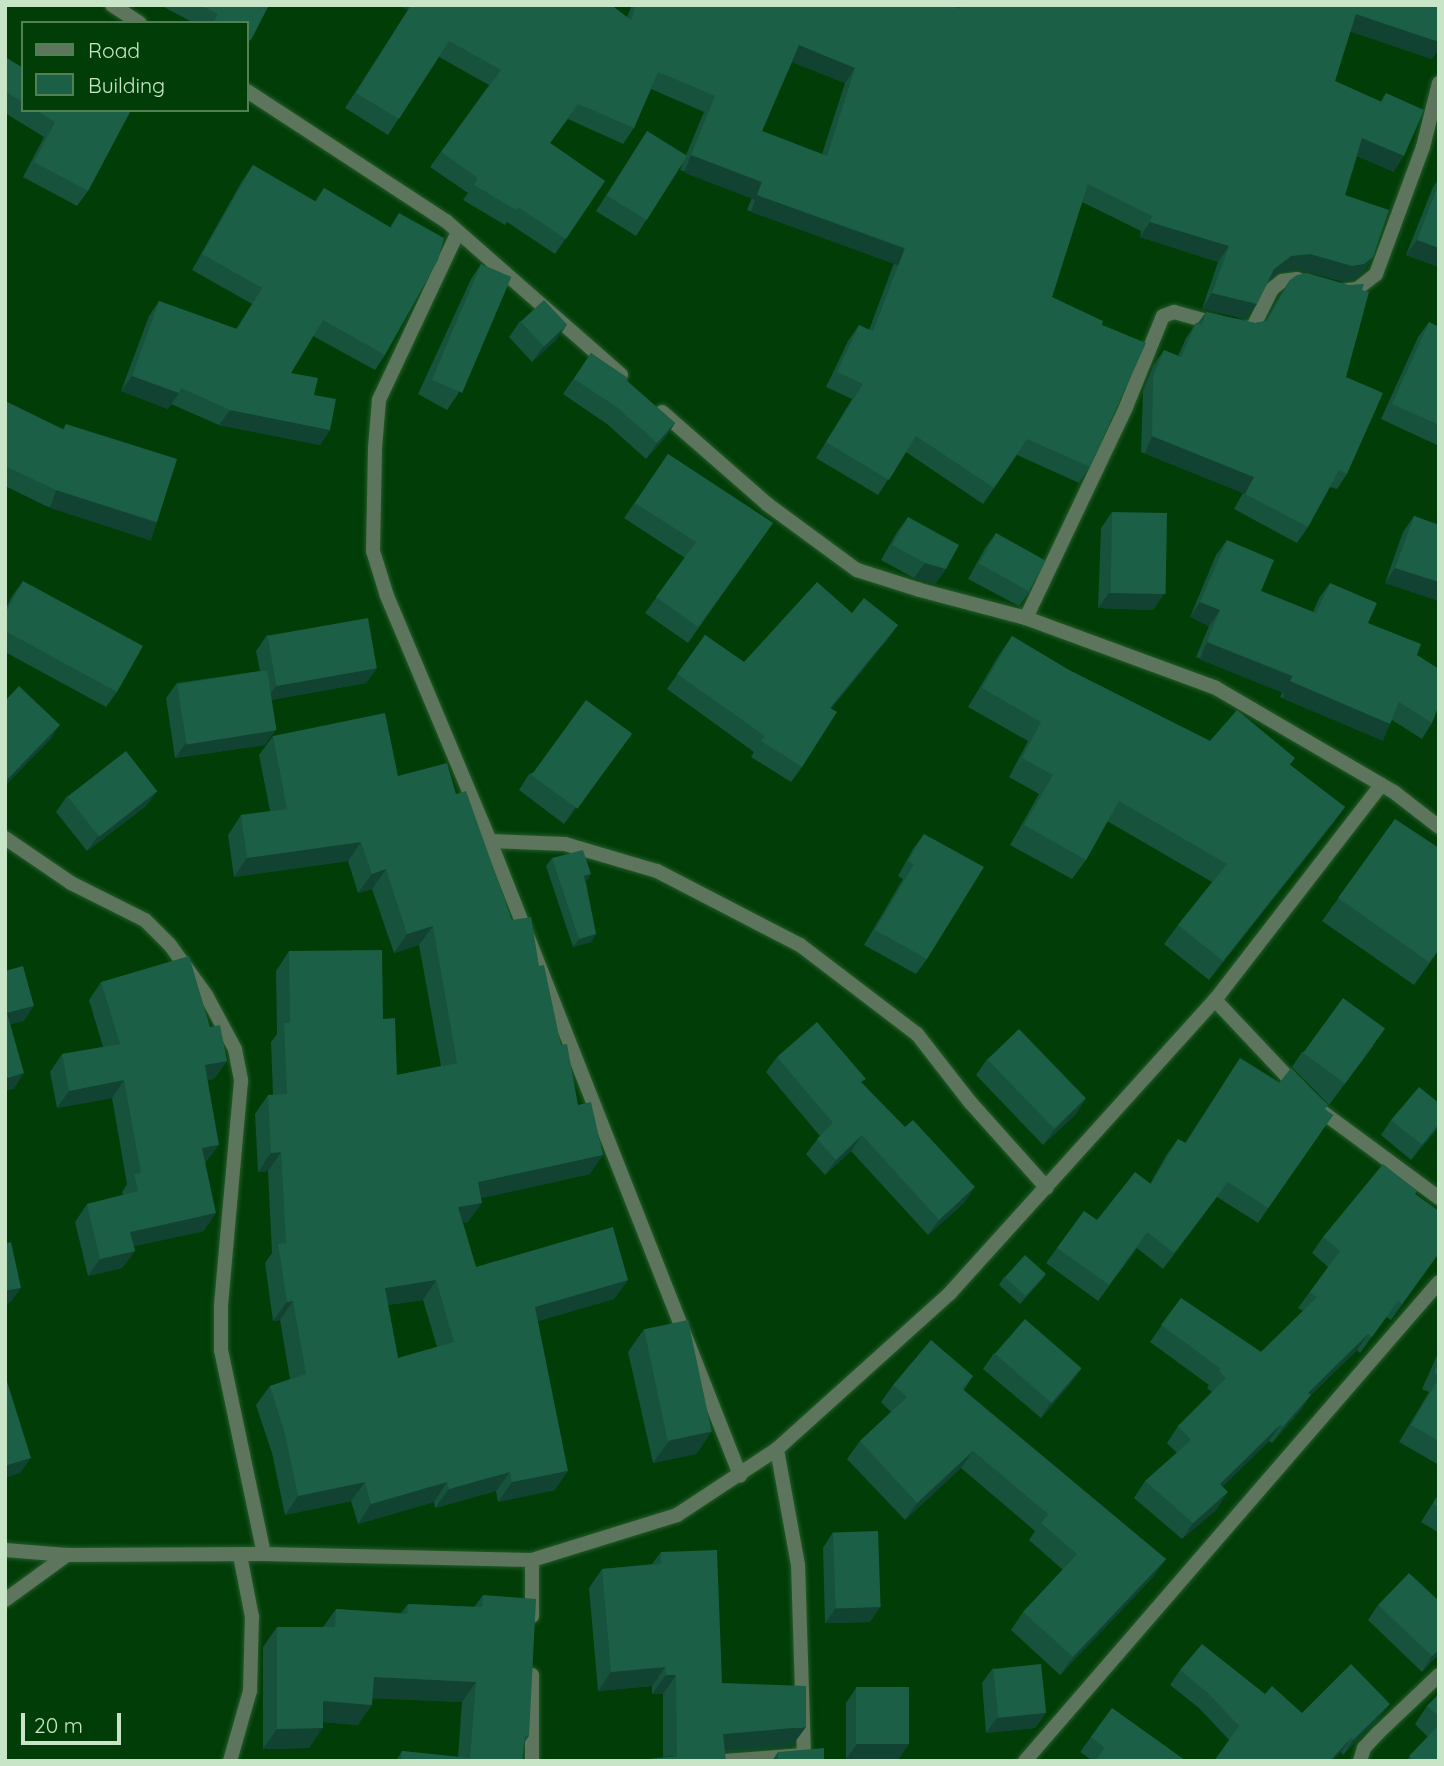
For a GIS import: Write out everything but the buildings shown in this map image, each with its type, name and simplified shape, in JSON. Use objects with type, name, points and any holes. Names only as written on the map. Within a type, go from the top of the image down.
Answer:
[{"type":"street","points":[[112,5],[137,21]]},
{"type":"street","points":[[1026,618],[1126,407],[1163,316],[1174,312],[1246,330],[1253,327],[1272,289],[1282,281],[1297,279],[1325,288],[1357,289],[1376,274],[1423,147],[1439,83]]},
{"type":"street","points":[[248,92],[446,221],[633,386]]},
{"type":"street","points":[[458,232],[379,400],[374,448],[373,551],[387,596],[491,841],[740,1475]]},
{"type":"street","points":[[654,404],[767,504],[857,569],[920,590],[1026,618],[1216,688],[1381,785],[1439,827]]},
{"type":"street","points":[[5,1550],[66,1555],[264,1554],[532,1560],[677,1515],[777,1449],[950,1293],[1215,1000],[1381,785]]},
{"type":"street","points":[[5,838],[71,883],[145,920],[170,945],[206,995],[236,1049],[241,1081],[221,1306],[221,1350],[264,1554]]},
{"type":"street","points":[[491,841],[565,844],[657,870],[800,945],[917,1034],[970,1102],[1047,1188]]},
{"type":"street","points":[[1215,1000],[1316,1107],[1439,1198]]},
{"type":"street","points":[[1025,1761],[1439,1282]]},
{"type":"street","points":[[725,1761],[804,1755],[798,1565],[777,1449]]},
{"type":"street","points":[[5,1600],[66,1555]]},
{"type":"street","points":[[230,1761],[250,1691],[252,1617],[240,1555]]},
{"type":"street","points":[[532,1560],[532,1627]]},
{"type":"street","points":[[531,1761],[532,1654]]},
{"type":"street","points":[[1360,1761],[1364,1748],[1439,1675]]}]
